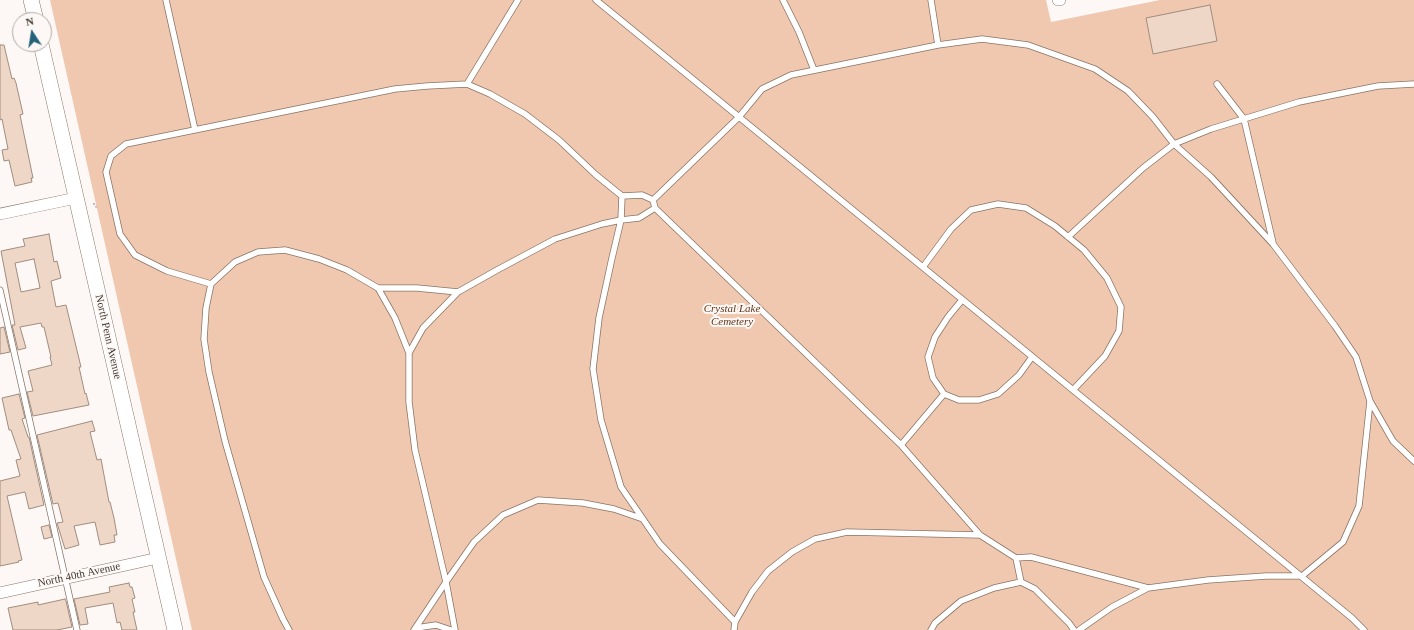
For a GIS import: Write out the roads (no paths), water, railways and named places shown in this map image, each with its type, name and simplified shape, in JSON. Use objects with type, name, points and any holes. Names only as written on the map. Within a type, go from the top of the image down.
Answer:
[{"type":"main road","points":[[31,0],[34,12]]},
{"type":"main road","name":"North Penn Avenue","points":[[43,52],[175,630]]},
{"type":"street","points":[[0,214],[76,198]]},
{"type":"street","name":"North 40th Avenue","points":[[0,593],[158,558]]},
{"type":"lane","points":[[166,0],[195,130]]},
{"type":"lane","points":[[466,84],[518,0]]},
{"type":"lane","points":[[596,0],[1302,576],[1364,630]]},
{"type":"lane","points":[[783,0],[799,32],[814,70]]},
{"type":"lane","points":[[931,0],[938,45]]},
{"type":"lane","points":[[653,200],[739,117],[762,89],[792,75],[938,45],[982,39],[1028,45],[1095,69],[1128,91],[1174,144],[1211,177],[1273,244],[1335,326],[1356,357],[1370,401],[1392,441],[1414,461]]},
{"type":"lane","points":[[211,284],[167,271],[135,255],[120,234],[106,172],[111,156],[126,144],[395,89],[466,84],[490,94],[525,114],[559,140],[622,196],[642,195],[653,200]]},
{"type":"lane","points":[[1217,84],[1244,119],[1273,244]]},
{"type":"lane","points":[[1068,237],[1143,168],[1174,144],[1211,129],[1306,100],[1378,86],[1414,84]]},
{"type":"lane","points":[[622,196],[622,220],[599,318],[593,369],[601,420],[621,488],[660,544],[735,622]]},
{"type":"lane","points":[[653,200],[655,208],[901,446],[980,535],[1016,558],[1031,557],[1148,588]]},
{"type":"lane","points":[[923,267],[951,229],[971,210],[998,204],[1026,208],[1055,226],[1084,250],[1107,278],[1121,306],[1119,332],[1105,356],[1073,390]]},
{"type":"lane","points":[[409,353],[423,328],[458,292],[555,239],[602,224],[639,218],[655,208]]},
{"type":"lane","points":[[290,630],[283,620],[264,577],[225,441],[209,372],[204,339],[206,308],[211,284],[235,262],[258,252],[285,250],[319,259],[347,270],[378,288],[417,288],[458,292]]},
{"type":"lane","points":[[378,288],[395,318],[409,353],[409,402],[415,450],[446,582],[455,630]]},
{"type":"lane","points":[[0,290],[77,630]]},
{"type":"lane","points":[[962,300],[948,317],[935,337],[928,357],[933,378],[944,394],[960,400],[978,400],[998,394],[1019,375],[1032,356]]},
{"type":"lane","points":[[901,446],[944,394]]},
{"type":"lane","points":[[1079,630],[1112,607],[1148,588],[1208,580],[1266,576],[1302,576],[1343,542],[1360,506],[1370,401]]},
{"type":"lane","points":[[415,629],[474,542],[503,515],[538,500],[583,503],[614,508],[643,519]]},
{"type":"lane","points":[[734,630],[735,622],[752,592],[768,571],[792,552],[815,539],[847,532],[980,535]]},
{"type":"lane","points":[[1016,558],[1021,582]]},
{"type":"lane","points":[[931,630],[935,623],[962,601],[994,588],[1021,582],[1036,589],[1074,630]]},
{"type":"lane","points":[[415,629],[436,625],[451,630]]},
{"type":"park label","name":"Crystal Lake Cemetery","points":[[732,315]]}]
